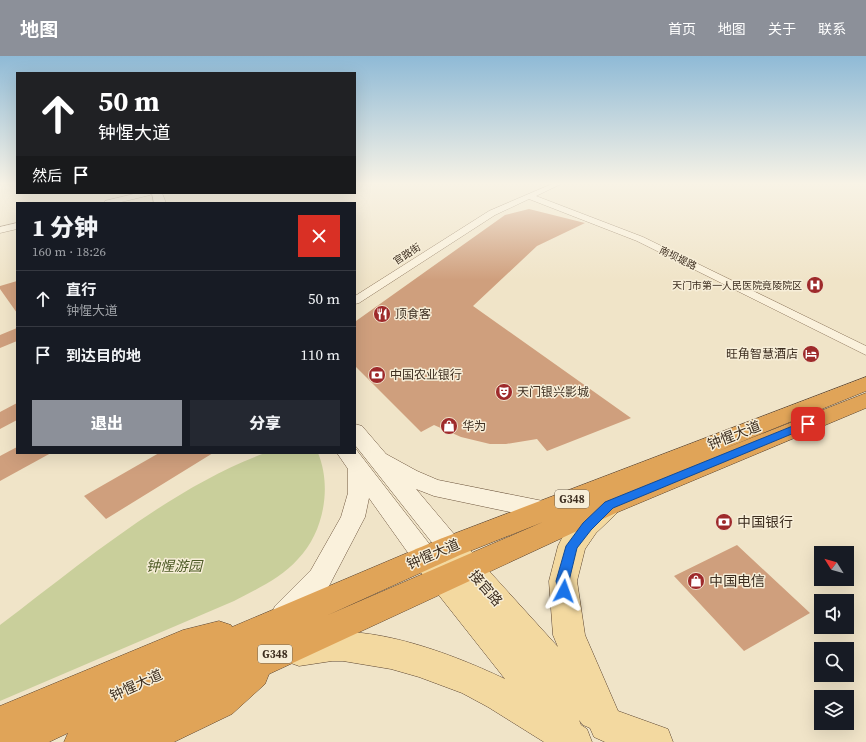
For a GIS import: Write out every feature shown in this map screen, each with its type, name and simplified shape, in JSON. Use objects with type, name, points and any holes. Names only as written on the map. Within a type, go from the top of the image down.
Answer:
[{"type":"highway","points":[[866,374],[711,435],[698,459],[750,458],[866,410]]},
{"type":"highway","name":"钟惺大道","points":[[6,742],[280,621],[609,505],[698,459],[866,383]]},
{"type":"highway","name":"钟惺大道","points":[[83,742],[272,656],[543,510],[698,459],[866,400]]},
{"type":"highway","points":[[0,724],[183,646],[280,621]]},
{"type":"highway","points":[[134,742],[219,702],[272,656]]},
{"type":"main road","name":"接官路","points":[[356,436],[361,460],[446,562],[575,742]]},
{"type":"main road","points":[[280,621],[320,578],[341,541],[353,517],[359,492],[361,460],[409,477],[434,488],[543,510]]},
{"type":"main road","points":[[609,505],[587,526],[572,546],[563,581],[569,635],[613,734],[655,742]]},
{"type":"main road","name":"接官路","points":[[446,562],[613,734]]},
{"type":"main road","points":[[272,656],[333,646],[386,652],[439,668],[487,687],[547,722],[575,742]]},
{"type":"street","name":"官路街","points":[[356,300],[487,216]]},
{"type":"street","name":"南坝堤路","points":[[580,216],[640,239],[866,351]]},
{"type":"street","points":[[0,230],[16,226]]},
{"type":"green space","name":"钟惺游园","points":[[263,454],[318,454],[324,480],[325,494],[323,509],[314,536],[298,559],[284,572],[268,583],[234,601],[0,701],[0,625],[127,529],[195,486],[230,468]]},
{"type":"building","points":[[504,216],[557,216],[585,223],[537,246],[473,306],[631,418],[547,451],[537,439],[506,444],[490,444],[461,437],[434,425],[421,432],[356,367],[356,321]]},
{"type":"building","points":[[16,281],[16,312],[0,289],[0,286]]},
{"type":"building","points":[[16,328],[16,341],[0,348],[0,335]]},
{"type":"building","points":[[16,404],[16,421],[0,429],[0,412]]},
{"type":"building","points":[[16,448],[16,454],[49,454],[0,481],[0,456]]},
{"type":"building","points":[[157,454],[211,454],[106,519],[84,496]]},
{"type":"building","points":[[737,545],[810,613],[744,651],[674,576]]},
{"type":"place","name":"天门市第一人民医院竟陵院区","points":[[815,285]]},
{"type":"place","name":"顶食客","points":[[382,314]]},
{"type":"place","name":"旺角智慧酒店","points":[[811,354]]},
{"type":"place","name":"中国农业银行","points":[[377,375]]},
{"type":"place","name":"天门银兴影城","points":[[504,392]]},
{"type":"place","name":"华为","points":[[449,426]]},
{"type":"place","name":"中国银行","points":[[724,522]]},
{"type":"place","name":"中国电信","points":[[696,581]]},
{"type":"route","points":[[564,591],[563,581],[572,546],[587,526],[609,505],[808,424]]}]
